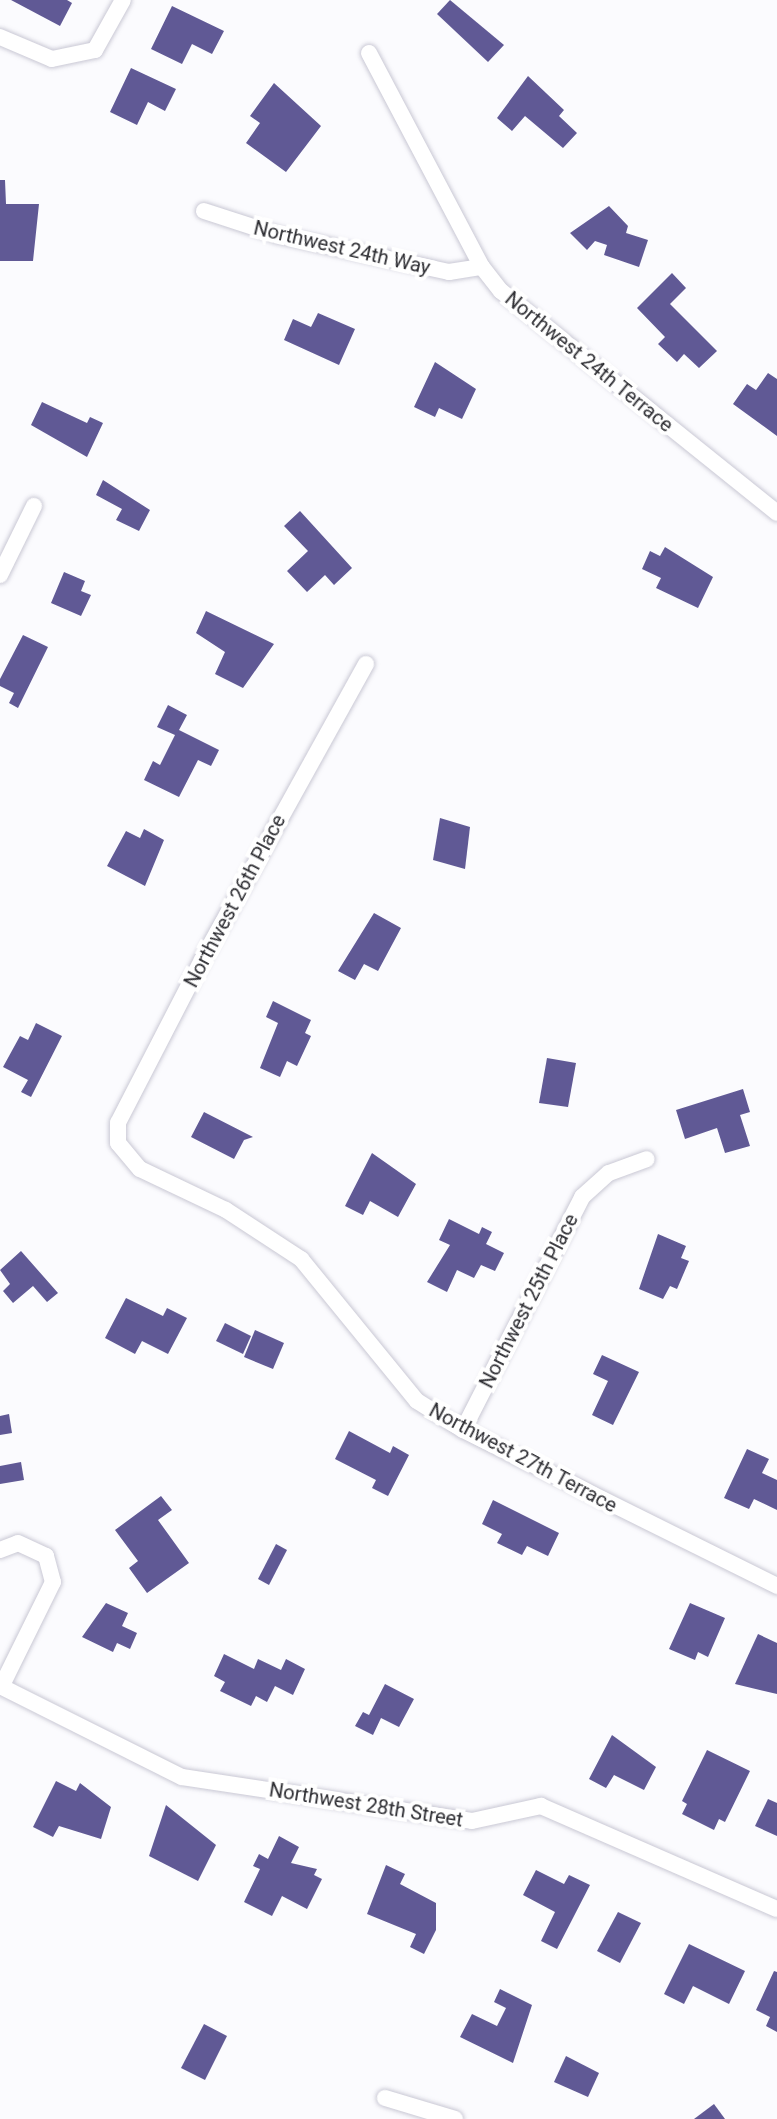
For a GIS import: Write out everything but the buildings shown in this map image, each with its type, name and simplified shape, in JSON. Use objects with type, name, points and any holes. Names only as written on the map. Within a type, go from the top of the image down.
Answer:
[{"type":"street","points":[[0,37],[52,59],[95,50],[123,0]]},
{"type":"street","name":"Northwest 24th Terrace","points":[[369,53],[482,267],[501,291],[777,513]]},
{"type":"street","name":"Northwest 24th Way","points":[[204,211],[278,235],[449,272],[482,267]]},
{"type":"street","points":[[0,575],[34,506]]},
{"type":"street","name":"Northwest 26th Place","points":[[118,1143],[118,1123],[202,960],[366,664]]},
{"type":"street","name":"Northwest 27th Terrace","points":[[118,1143],[140,1169],[226,1210],[301,1259],[417,1401],[463,1430],[777,1586]]},
{"type":"street","name":"Northwest 25th Place","points":[[463,1430],[582,1197],[609,1173],[647,1159]]},
{"type":"street","name":"Northwest 28th Street","points":[[0,1550],[18,1543],[46,1556],[53,1582],[1,1686],[182,1777],[472,1821],[541,1806],[777,1909]]},
{"type":"street","points":[[385,2098],[455,2119]]}]
